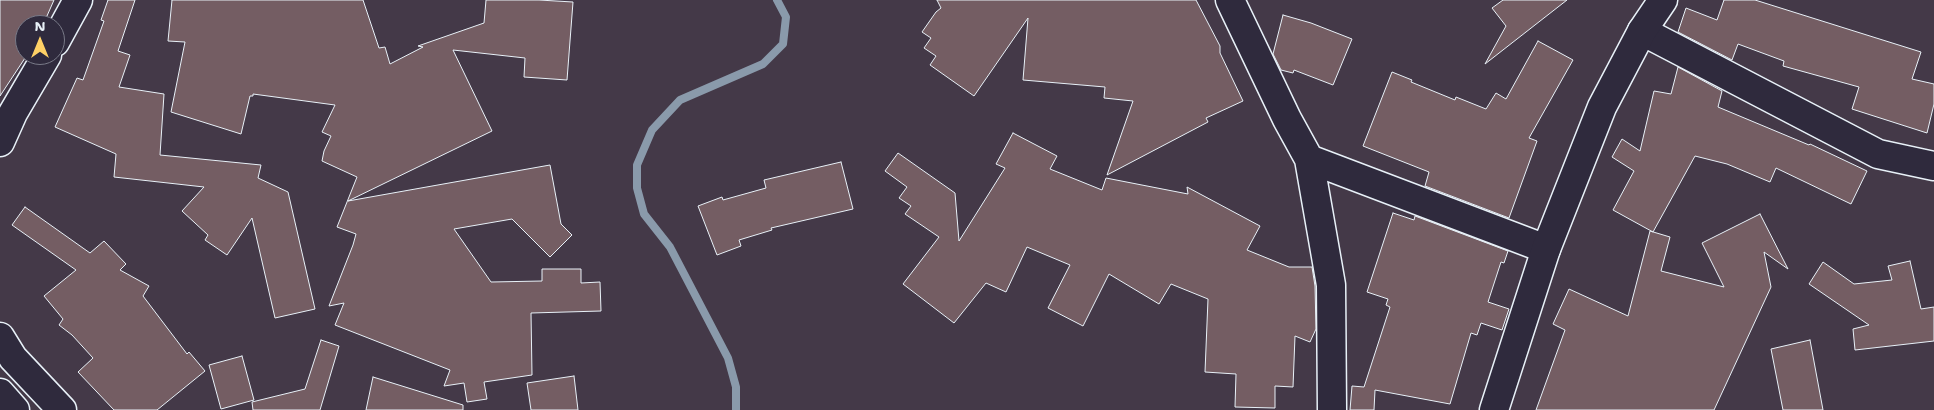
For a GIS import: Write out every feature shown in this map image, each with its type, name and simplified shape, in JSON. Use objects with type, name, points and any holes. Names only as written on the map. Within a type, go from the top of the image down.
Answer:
[{"type":"street","points":[[65,24],[78,0]]},
{"type":"street","points":[[1230,0],[1287,119],[1309,159],[1331,285],[1332,410]]},
{"type":"street","points":[[1494,410],[1546,249],[1602,107],[1642,31],[1663,0]]},
{"type":"street","points":[[1642,31],[1878,154],[1934,166]]},
{"type":"street","points":[[0,142],[7,117],[41,65]]},
{"type":"street","points":[[1309,159],[1546,249]]},
{"type":"street","points":[[0,337],[13,358],[62,410]]},
{"type":"street","points":[[0,393],[15,410]]},
{"type":"building","points":[[0,0],[54,0],[47,15],[15,15],[15,65],[20,65],[0,96]]},
{"type":"building","points":[[108,0],[135,0],[118,51],[130,55],[119,87],[164,94],[160,155],[261,165],[258,178],[288,192],[315,309],[275,318],[252,218],[227,255],[205,240],[208,235],[182,211],[204,187],[114,177],[116,154],[55,127],[77,78],[83,80],[104,21],[101,20]]},
{"type":"building","points":[[172,0],[363,0],[379,48],[385,47],[390,64],[423,47],[418,46],[484,23],[486,0],[573,2],[567,80],[524,77],[525,58],[453,50],[492,131],[348,201],[550,165],[561,224],[572,235],[550,257],[512,219],[454,229],[491,282],[542,281],[542,269],[581,269],[581,283],[600,282],[601,311],[531,313],[532,375],[484,382],[487,399],[467,402],[464,383],[444,386],[450,370],[335,325],[344,303],[329,306],[356,234],[337,227],[357,177],[322,161],[324,151],[331,136],[322,132],[335,105],[253,94],[253,96],[250,96],[241,134],[171,112],[185,42],[168,41]]},
{"type":"building","points":[[937,0],[1196,0],[1220,46],[1220,53],[1243,101],[1206,118],[1208,122],[1107,175],[1133,101],[1104,98],[1105,87],[1023,80],[1028,18],[974,96],[930,65],[936,56],[924,48],[931,38],[922,32],[941,8]]},
{"type":"building","points":[[1503,0],[1567,0],[1485,64],[1506,26],[1492,8]]},
{"type":"building","points":[[1724,0],[1755,0],[1921,52],[1912,79],[1934,84],[1934,104],[1927,133],[1852,109],[1859,87],[1783,66],[1784,61],[1738,44],[1732,60],[1678,32],[1686,8],[1717,20]]},
{"type":"building","points":[[1283,15],[1311,23],[1352,39],[1333,85],[1294,70],[1293,73],[1281,70],[1273,54]]},
{"type":"building","points":[[1538,41],[1573,60],[1529,138],[1537,141],[1509,218],[1425,186],[1429,172],[1363,146],[1392,72],[1455,100],[1456,97],[1486,109],[1496,93],[1506,99]]},
{"type":"building","points":[[1678,67],[1722,91],[1718,107],[1810,144],[1867,171],[1851,204],[1776,168],[1770,182],[1727,164],[1695,156],[1653,232],[1613,210],[1634,171],[1612,157],[1622,139],[1640,151],[1654,91],[1671,94]]},
{"type":"building","points":[[1013,133],[1057,156],[1050,169],[1102,190],[1106,178],[1188,194],[1187,187],[1260,226],[1247,250],[1289,267],[1312,267],[1315,286],[1316,329],[1310,342],[1295,336],[1293,387],[1275,386],[1275,408],[1235,407],[1236,374],[1205,372],[1208,299],[1171,284],[1159,304],[1109,274],[1083,326],[1048,308],[1070,265],[1027,247],[1006,292],[986,283],[954,323],[903,284],[939,237],[905,214],[911,206],[899,198],[907,187],[885,171],[898,153],[955,193],[959,241],[1005,168],[996,164]]},
{"type":"building","points":[[841,162],[853,209],[771,228],[772,230],[739,240],[741,246],[717,255],[698,206],[722,197],[723,200],[766,188],[764,180]]},
{"type":"building","points":[[25,207],[90,253],[104,241],[126,264],[120,270],[149,286],[143,296],[187,354],[189,352],[205,371],[157,410],[114,410],[78,372],[93,358],[72,335],[59,325],[63,319],[44,296],[76,270],[12,225]]},
{"type":"building","points":[[1393,213],[1414,220],[1415,216],[1508,251],[1504,263],[1501,262],[1488,302],[1509,309],[1502,330],[1481,323],[1477,335],[1471,333],[1450,404],[1375,390],[1374,410],[1350,410],[1352,386],[1364,387],[1390,307],[1386,305],[1388,299],[1367,292]]},
{"type":"building","points":[[1760,214],[1788,269],[1764,252],[1771,287],[1714,410],[1536,410],[1565,330],[1553,324],[1569,289],[1628,316],[1650,231],[1670,237],[1661,271],[1724,287],[1702,243]]},
{"type":"building","points":[[1910,261],[1921,309],[1934,307],[1934,341],[1855,350],[1853,329],[1869,325],[1809,284],[1823,262],[1854,284],[1892,280],[1888,266]]},
{"type":"building","points":[[321,340],[339,346],[320,410],[253,410],[252,402],[305,389]]},
{"type":"building","points":[[1810,340],[1823,410],[1783,410],[1771,349]]},
{"type":"building","points":[[242,356],[254,400],[221,409],[209,365]]},
{"type":"building","points":[[574,376],[578,410],[531,410],[527,383]]},
{"type":"building","points":[[373,377],[463,405],[463,410],[366,410]]},
{"type":"waterway","points":[[736,410],[736,387],[728,358],[670,247],[644,214],[637,188],[637,165],[652,130],[680,100],[763,64],[783,44],[786,17],[777,0]]}]
